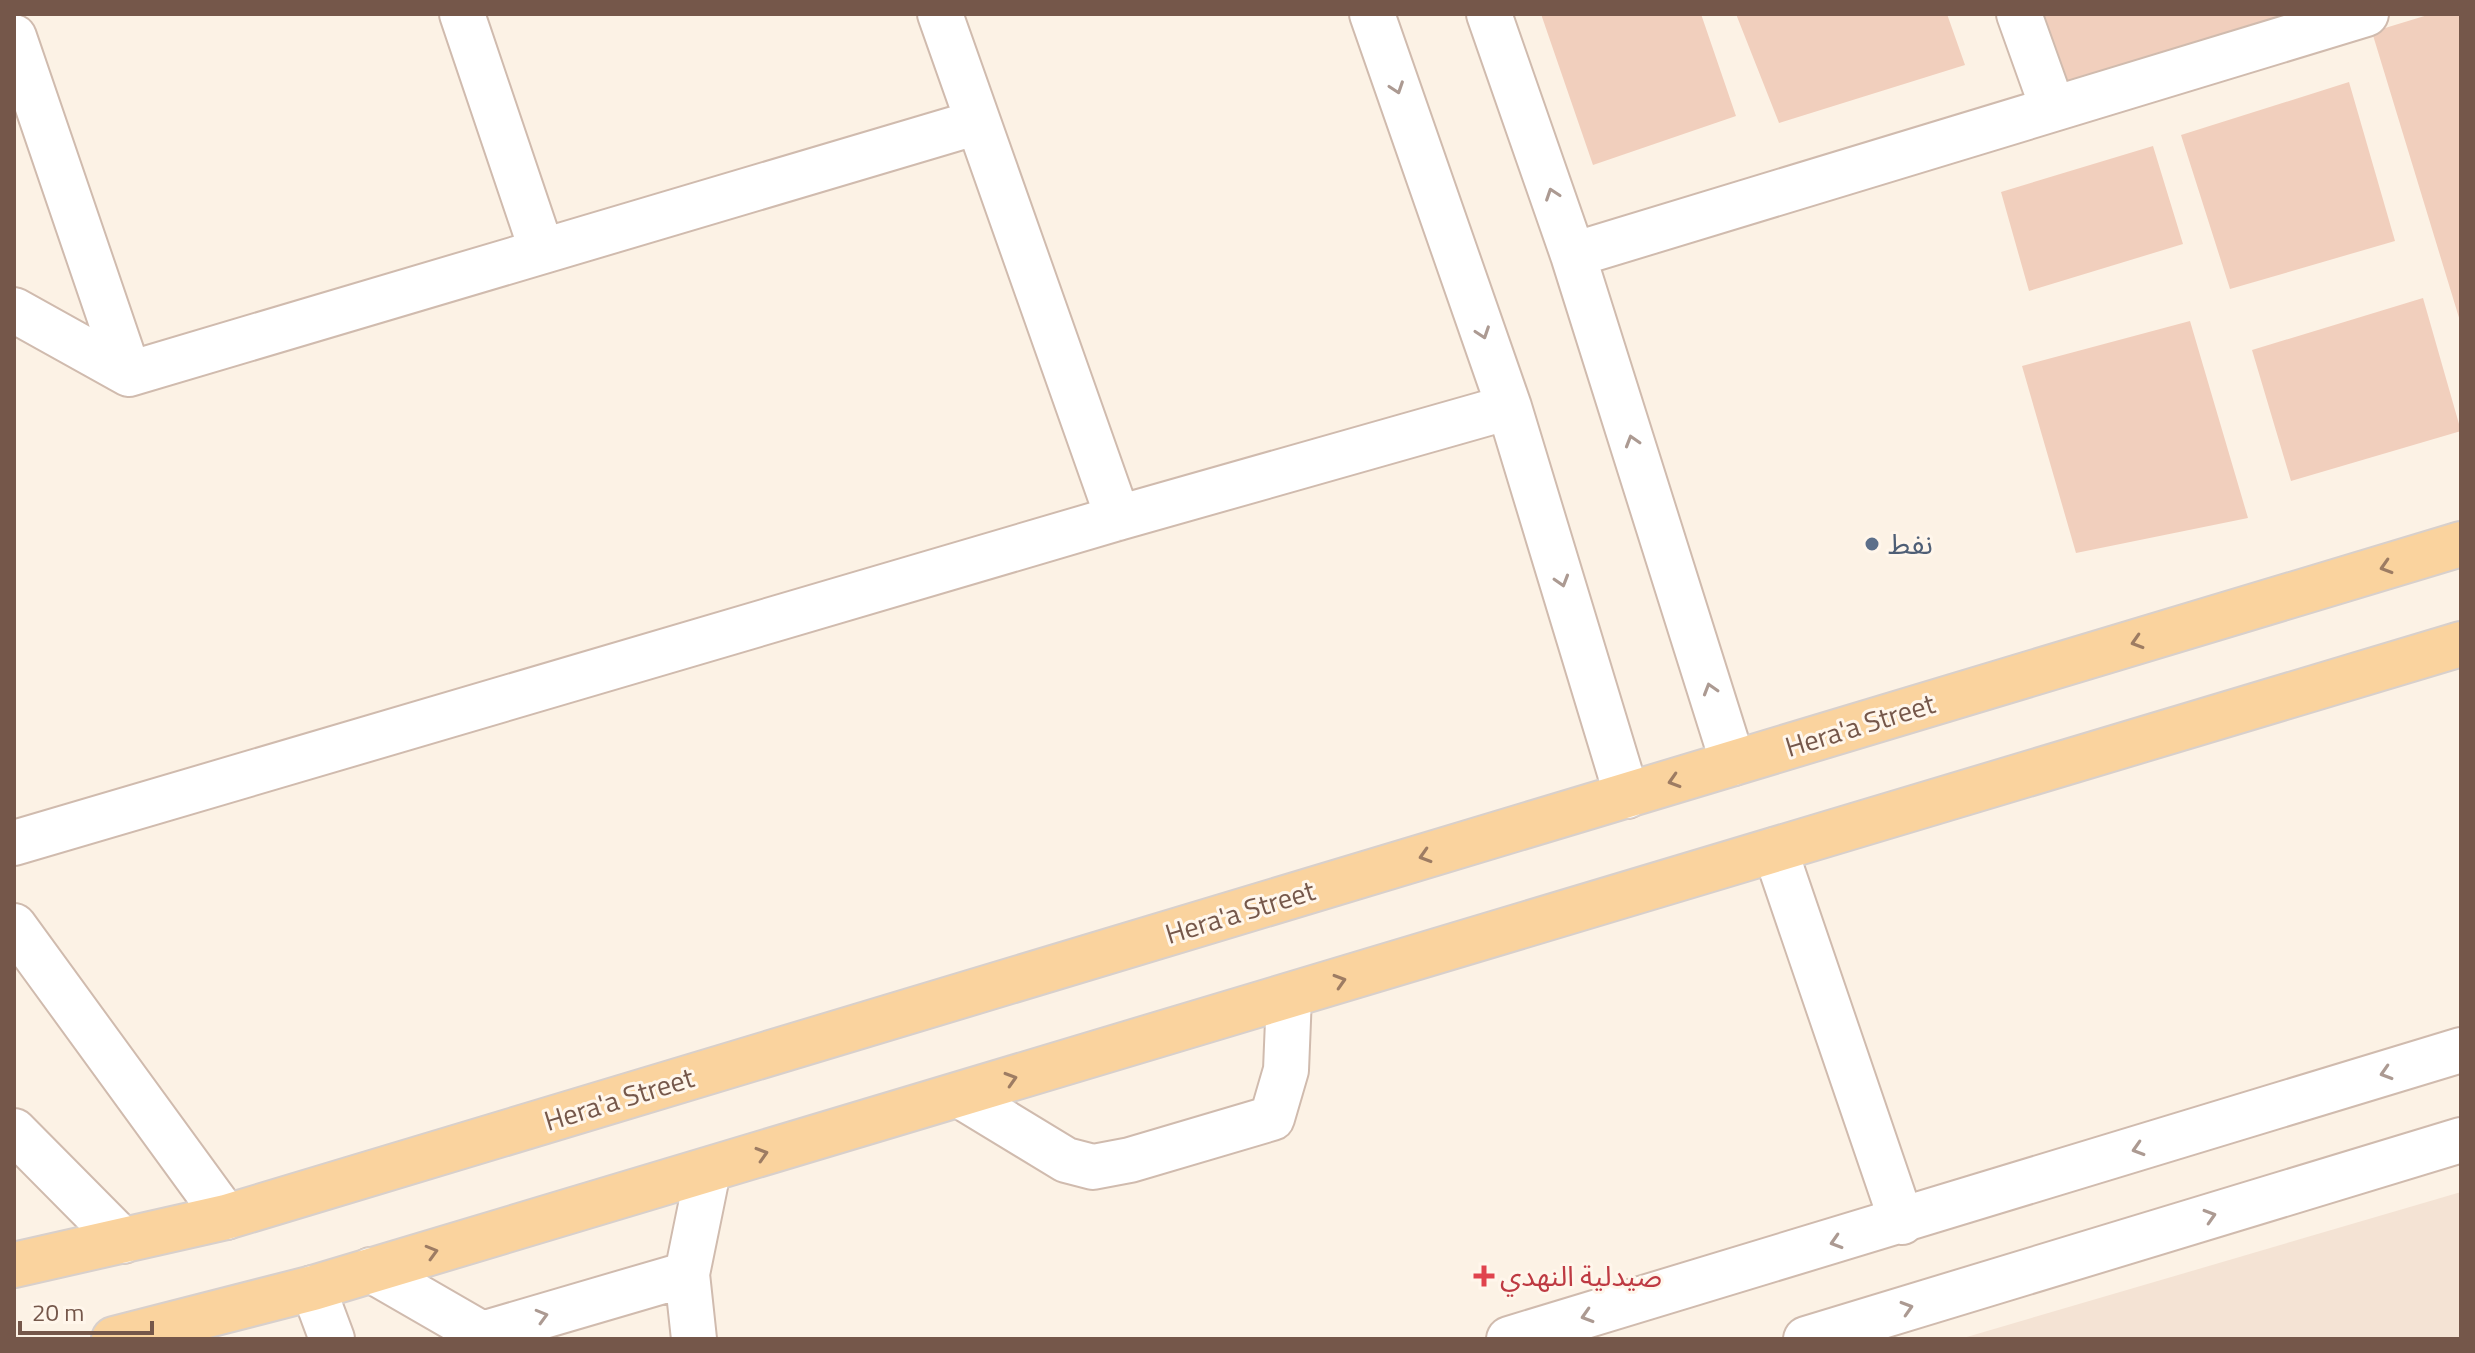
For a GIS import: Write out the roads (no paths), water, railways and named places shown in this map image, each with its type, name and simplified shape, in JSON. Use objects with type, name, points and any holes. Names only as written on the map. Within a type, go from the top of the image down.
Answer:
[{"type":"main road","name":"Hera'a Street","points":[[14,1265],[226,1217],[2461,544]]},
{"type":"main road","points":[[114,1339],[313,1288],[2461,644]]},
{"type":"street","points":[[462,14],[542,251]]},
{"type":"street","points":[[940,14],[1118,518]]},
{"type":"street","points":[[1372,14],[1509,407],[1627,796]]},
{"type":"street","points":[[1489,14],[1573,255],[1733,763]]},
{"type":"street","points":[[2019,14],[2053,109]]},
{"type":"street","points":[[1573,255],[2366,14]]},
{"type":"street","points":[[14,37],[129,374]]},
{"type":"street","points":[[14,310],[129,374],[978,122]]},
{"type":"street","points":[[14,843],[1118,518],[1509,407]]},
{"type":"street","points":[[1775,850],[1902,1222]]},
{"type":"street","points":[[14,926],[226,1217]]},
{"type":"street","points":[[959,1095],[1066,1160],[1093,1167],[1130,1160],[1272,1118],[1286,1070],[1289,996]]},
{"type":"street","points":[[1509,1339],[2461,1050]]},
{"type":"street","points":[[14,1131],[123,1241]]},
{"type":"street","points":[[1806,1339],[2461,1140]]},
{"type":"street","points":[[694,1339],[687,1274],[708,1171]]},
{"type":"street","points":[[371,1270],[483,1336],[687,1274]]},
{"type":"street","points":[[313,1288],[332,1339]]},
{"type":"place","name":"نفط","points":[[1872,544]]},
{"type":"place","name":"صيدلية النهدي","points":[[1484,1276]]}]
